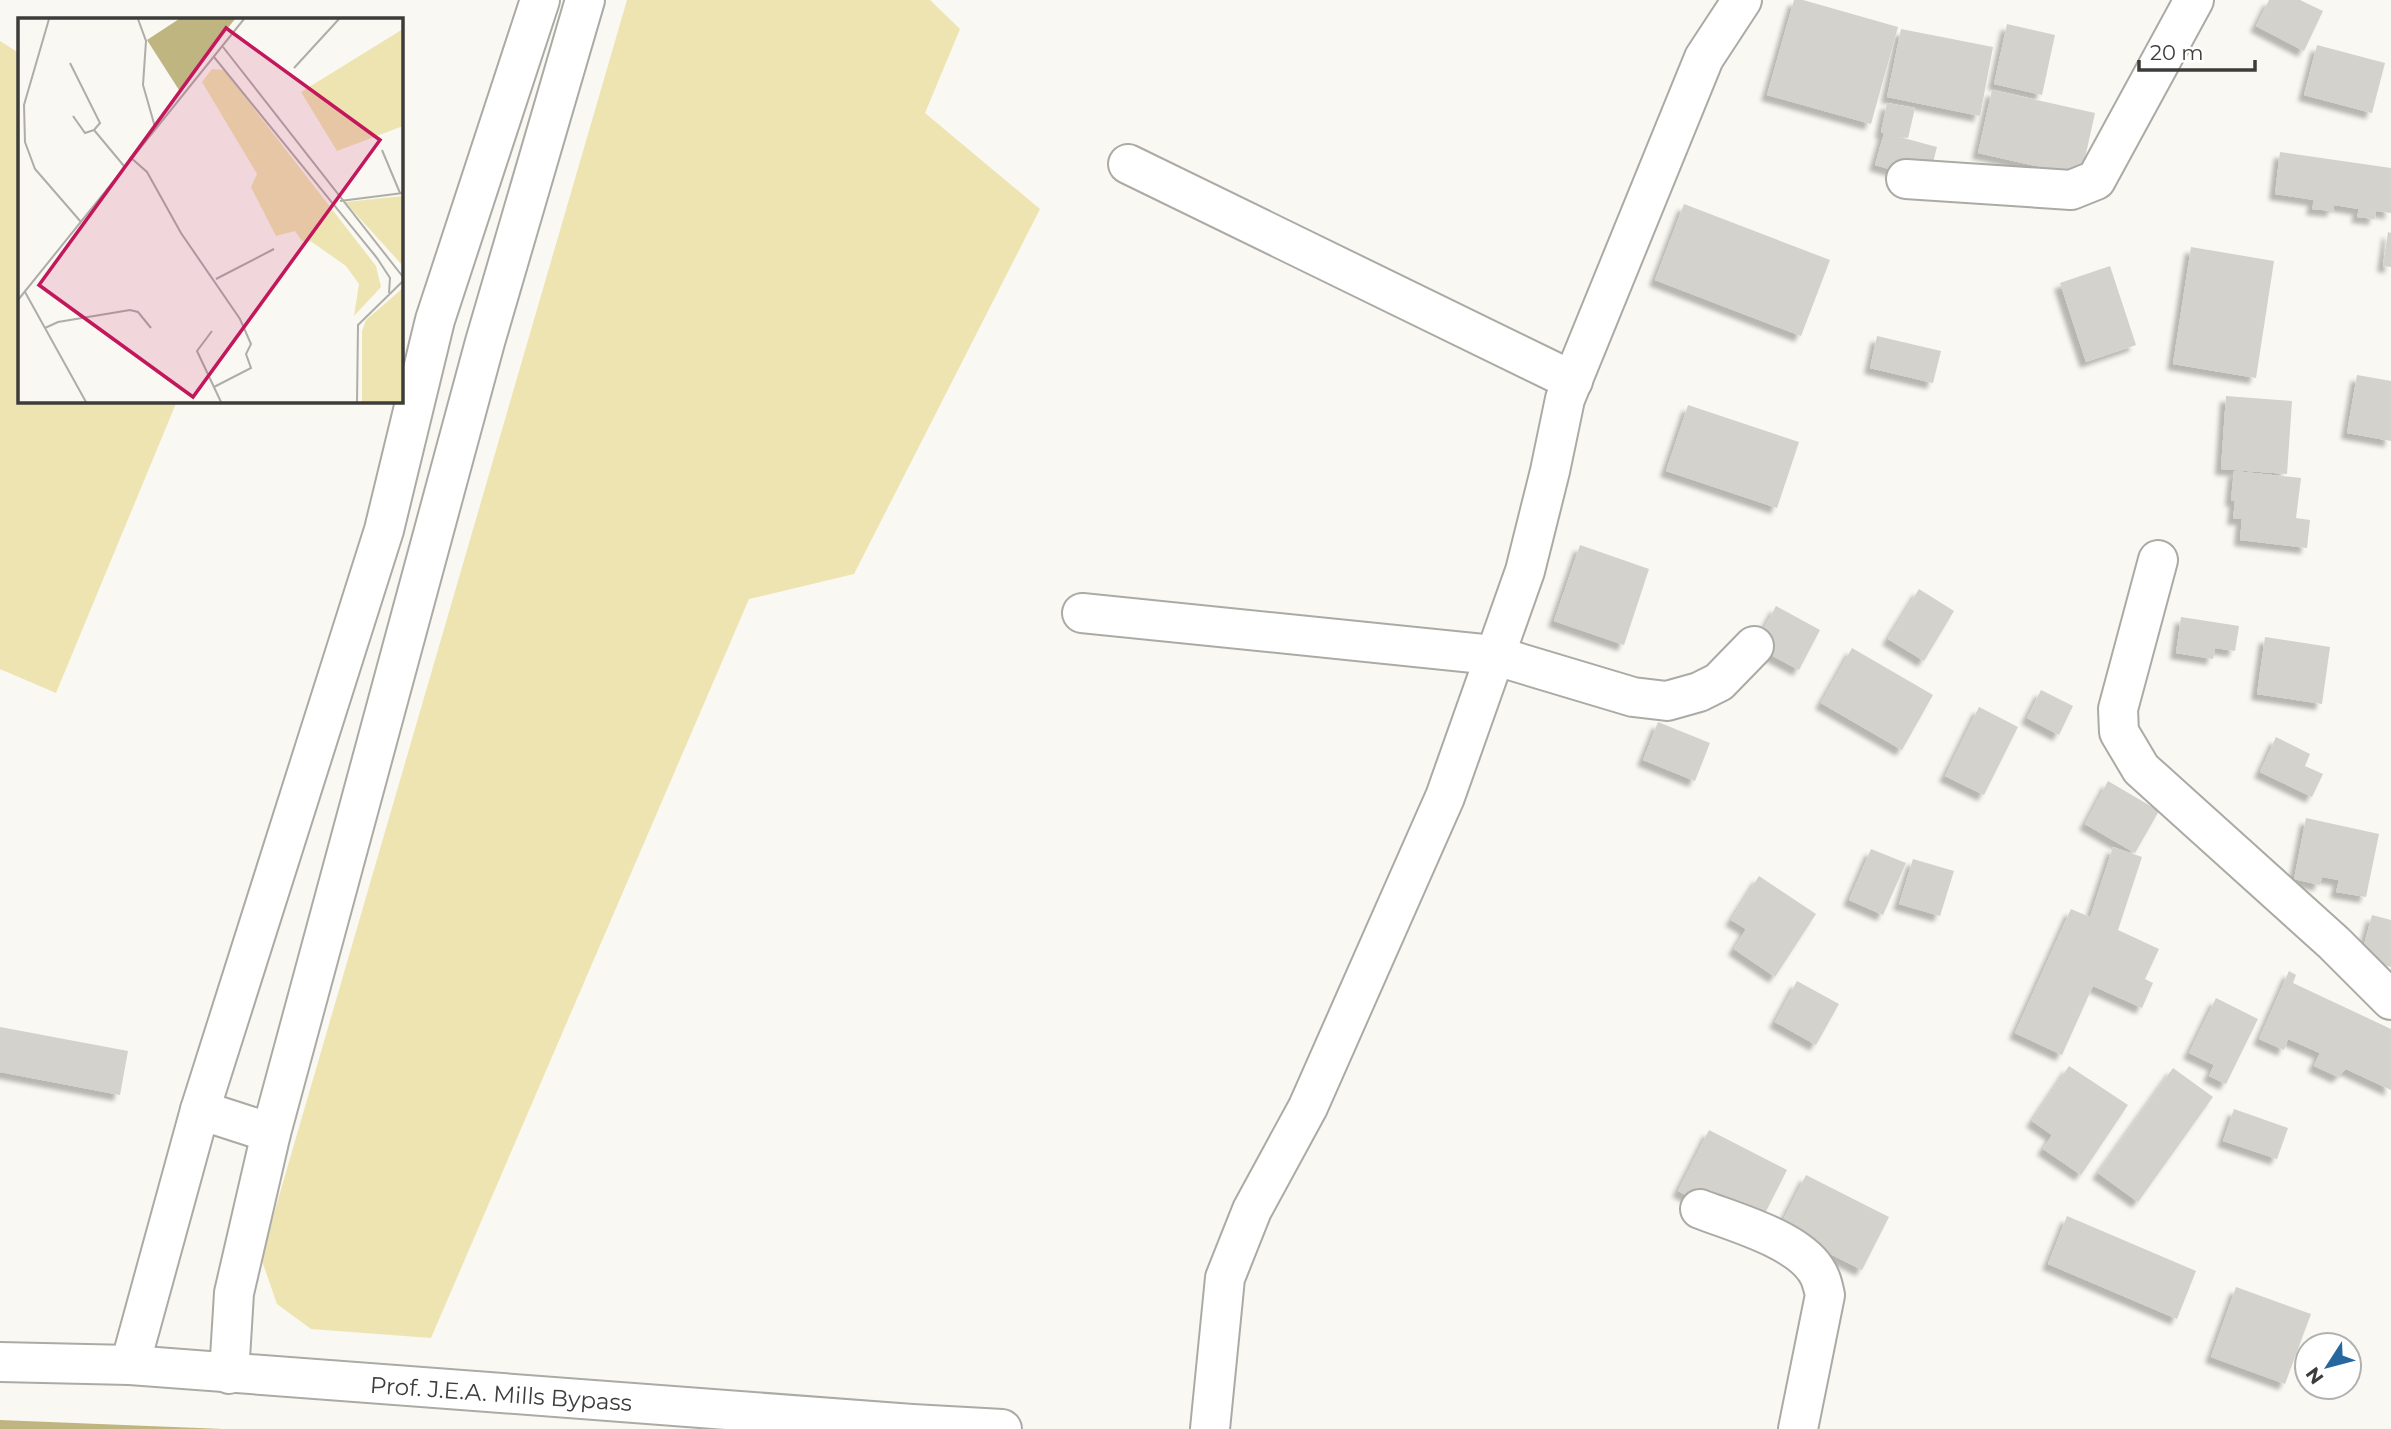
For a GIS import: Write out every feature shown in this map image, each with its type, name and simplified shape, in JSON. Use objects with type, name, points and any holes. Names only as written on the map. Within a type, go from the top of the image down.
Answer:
[{"type":"street","points":[[130,1365],[200,1110],[384,530],[435,320],[540,0]]},
{"type":"street","points":[[229,1374],[234,1293],[271,1133],[485,342],[584,0]]},
{"type":"street","points":[[1210,1429],[1225,1278],[1252,1210],[1308,1107],[1445,797],[1525,570],[1550,471],[1564,399],[1704,58],[1742,0]]},
{"type":"street","points":[[1906,179],[2071,190],[2096,180],[2194,0]]},
{"type":"street","points":[[1129,164],[1573,381]]},
{"type":"street","points":[[435,320],[485,342]]},
{"type":"street","points":[[384,530],[428,550]]},
{"type":"street","points":[[2158,560],[2118,709],[2119,732],[2141,769],[2334,943],[2391,1000]]},
{"type":"street","points":[[1082,613],[1493,655],[1633,697],[1667,701],[1699,692],[1719,682],[1754,646]]},
{"type":"street","points":[[200,1110],[271,1133]]},
{"type":"street","points":[[1700,1209],[1780,1241],[1815,1268],[1821,1281],[1825,1295],[1798,1429]]},
{"type":"street","name":"Prof. J.E.A. Mills Bypass","points":[[0,1362],[130,1365],[910,1427],[1002,1429]]},
{"type":"shaded area","points":[[627,0],[930,0],[960,29],[925,113],[1040,209],[854,574],[749,599],[431,1338],[311,1329],[277,1304],[261,1258]]},
{"type":"shaded area","points":[[0,41],[18,52],[18,402],[177,402],[56,693],[0,669]]},
{"type":"shaded area","points":[[0,1420],[223,1429],[0,1429]]},
{"type":"building","points":[[1794,0],[1803,0],[1898,27],[1871,124],[1767,95]]},
{"type":"building","points":[[2269,0],[2300,0],[2323,11],[2304,51],[2256,26]]},
{"type":"building","points":[[2007,24],[2055,35],[2042,95],[1994,84]]},
{"type":"building","points":[[1901,29],[1993,47],[1980,116],[1887,97]]},
{"type":"building","points":[[2317,45],[2385,63],[2372,113],[2304,95]]},
{"type":"building","points":[[1992,90],[2095,113],[2081,176],[1978,153]]},
{"type":"building","points":[[1887,103],[1915,108],[1908,138],[1896,136],[1937,147],[1931,170],[1914,176],[1875,165],[1884,133],[1881,132]]},
{"type":"building","points":[[2280,152],[2391,168],[2391,213],[2376,211],[2375,219],[2357,217],[2359,209],[2334,205],[2333,211],[2312,209],[2314,200],[2275,194]]},
{"type":"building","points":[[1684,204],[1830,260],[1801,336],[1655,280]]},
{"type":"building","points":[[2388,232],[2391,233],[2391,267],[2383,266]]},
{"type":"building","points":[[2191,247],[2274,261],[2256,378],[2173,364]]},
{"type":"building","points":[[2110,266],[2136,345],[2086,362],[2060,283]]},
{"type":"building","points":[[1877,336],[1941,351],[1933,383],[1870,368]]},
{"type":"building","points":[[2357,375],[2391,381],[2391,441],[2347,433]]},
{"type":"building","points":[[2226,396],[2292,401],[2287,474],[2221,469]]},
{"type":"building","points":[[1688,405],[1799,442],[1777,508],[1666,471]]},
{"type":"building","points":[[2234,471],[2301,478],[2296,518],[2310,520],[2307,548],[2240,540],[2242,519],[2233,519],[2235,501],[2231,500]]},
{"type":"building","points":[[1580,545],[1649,569],[1624,645],[1554,621]]},
{"type":"building","points":[[1919,589],[1954,611],[1924,661],[1888,639]]},
{"type":"building","points":[[1776,606],[1820,630],[1799,670],[1754,646]]},
{"type":"building","points":[[2181,617],[2239,626],[2235,651],[2215,648],[2213,659],[2176,653]]},
{"type":"building","points":[[2265,637],[2330,647],[2322,704],[2257,694]]},
{"type":"building","points":[[1852,648],[1933,695],[1902,750],[1821,703]]},
{"type":"building","points":[[2041,690],[2073,706],[2059,735],[2027,718]]},
{"type":"building","points":[[1979,707],[2018,727],[1984,795],[1945,776]]},
{"type":"building","points":[[1658,722],[1710,743],[1695,781],[1643,760]]},
{"type":"building","points":[[2276,737],[2310,754],[2305,766],[2323,774],[2312,797],[2260,772]]},
{"type":"building","points":[[2108,781],[2159,811],[2135,853],[2085,824]]},
{"type":"building","points":[[2306,818],[2379,834],[2366,897],[2336,892],[2339,880],[2322,877],[2320,885],[2294,879]]},
{"type":"building","points":[[2113,847],[2142,857],[2118,930],[2159,949],[2145,979],[2153,983],[2142,1008],[2093,986],[2062,1055],[2015,1033],[2071,909],[2090,917]]},
{"type":"building","points":[[1871,849],[1906,863],[1883,915],[1849,900]]},
{"type":"building","points":[[1913,859],[1954,871],[1940,916],[1899,904]]},
{"type":"building","points":[[1759,876],[1816,914],[1775,977],[1734,949],[1746,929],[1731,920]]},
{"type":"building","points":[[2372,915],[2391,920],[2391,967],[2360,959]]},
{"type":"building","points":[[2289,971],[2296,975],[2293,983],[2391,1029],[2391,1090],[2346,1069],[2338,1077],[2314,1066],[2320,1053],[2288,1039],[2284,1050],[2259,1039]]},
{"type":"building","points":[[1797,981],[1839,1004],[1816,1045],[1775,1022]]},
{"type":"building","points":[[2216,998],[2258,1019],[2226,1084],[2209,1076],[2214,1065],[2189,1053]]},
{"type":"building","points":[[0,1027],[128,1051],[120,1095],[0,1072]]},
{"type":"building","points":[[2069,1066],[2128,1105],[2081,1175],[2043,1149],[2052,1135],[2032,1121]]},
{"type":"building","points":[[2173,1068],[2213,1097],[2138,1202],[2098,1173]]},
{"type":"building","points":[[2234,1109],[2288,1128],[2277,1159],[2223,1141]]},
{"type":"building","points":[[1709,1130],[1787,1170],[1756,1231],[1678,1191]]},
{"type":"building","points":[[1806,1175],[1889,1217],[1862,1270],[1779,1228]]},
{"type":"building","points":[[2067,1216],[2196,1271],[2177,1319],[2048,1264]]},
{"type":"building","points":[[2236,1287],[2311,1314],[2305,1331],[2293,1331],[2293,1362],[2285,1384],[2211,1357]]}]
